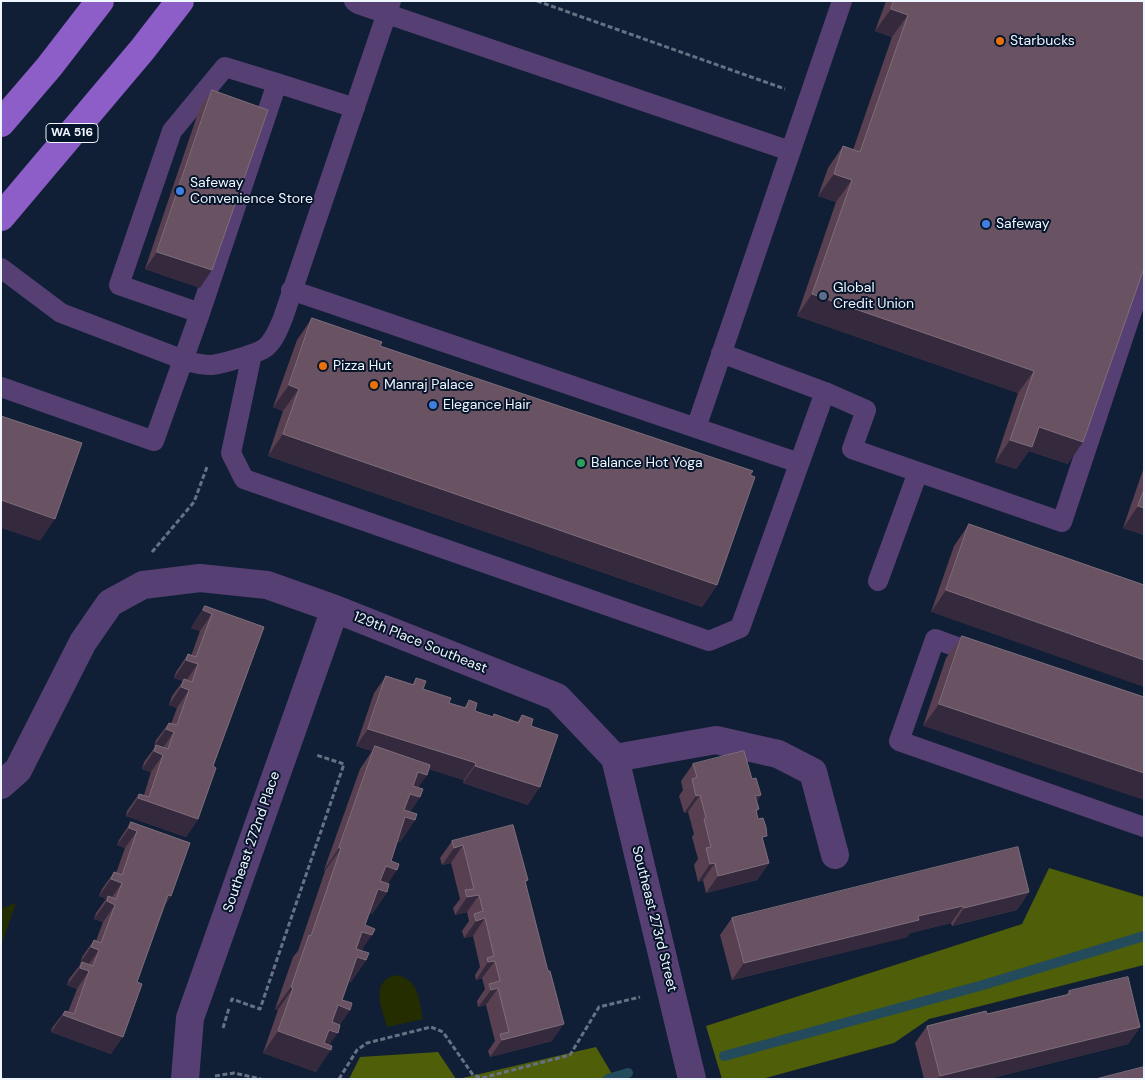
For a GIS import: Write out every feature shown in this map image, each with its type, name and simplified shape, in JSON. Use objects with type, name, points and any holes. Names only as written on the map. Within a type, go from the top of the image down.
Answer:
[{"type":"main road","points":[[1,123],[49,67],[100,1]]},
{"type":"main road","name":"WA 516","points":[[1,217],[142,50],[180,1]]},
{"type":"street","name":"129th Place Southeast","points":[[1,785],[18,770],[83,642],[110,603],[143,585],[200,578],[267,585],[335,609],[557,697],[615,758]]},
{"type":"street","name":"Southeast 272nd Place","points":[[185,1079],[190,1018],[335,609]]},
{"type":"street","points":[[615,758],[716,740],[778,754],[813,772],[834,855]]},
{"type":"street","name":"Southeast 273rd Street","points":[[615,758],[692,1079]]},
{"type":"lane","points":[[354,1],[389,7],[790,151]]},
{"type":"lane","points":[[696,428],[842,1]]},
{"type":"lane","points":[[1,268],[61,313],[184,360],[214,365],[252,354],[265,348],[276,335],[389,7]]},
{"type":"lane","points":[[200,313],[119,285],[172,131],[225,67],[354,108]]},
{"type":"lane","points":[[1,387],[154,441],[184,360],[277,83]]},
{"type":"lane","points":[[721,353],[825,392],[866,410],[852,449],[1062,522],[1144,275]]},
{"type":"lane","points":[[291,290],[799,463]]},
{"type":"lane","points":[[252,354],[231,453],[244,479],[709,641],[740,628],[825,392]]},
{"type":"lane","points":[[878,581],[918,472]]},
{"type":"lane","points":[[998,662],[935,640],[899,741],[1144,827]]},
{"type":"path","points":[[537,1],[809,97]]},
{"type":"path","points":[[152,552],[194,502],[207,467],[231,453]]},
{"type":"path","points":[[221,1034],[232,1000],[260,1009],[344,764],[287,745]]},
{"type":"path","points":[[339,1079],[357,1050],[367,1043],[431,1027],[443,1032],[473,1075],[482,1078],[570,1055],[599,1007],[670,989]]},
{"type":"path","points":[[213,1076],[234,1073],[261,1079]]},
{"type":"green space","points":[[1049,868],[1144,897],[1144,965],[929,1019],[894,1043],[762,1079],[722,1079],[706,1026],[1022,924]]},
{"type":"green space","points":[[16,903],[1,946],[1,909]]},
{"type":"green space","points":[[396,975],[404,977],[414,986],[419,998],[423,1019],[387,1027],[381,1004],[380,990],[382,983]]},
{"type":"green space","points":[[596,1047],[615,1079],[458,1079]]},
{"type":"green space","points":[[438,1052],[456,1079],[349,1079],[360,1057]]},
{"type":"building","name":"Safeway","points":[[894,1],[1144,1],[1144,268],[1083,442],[1039,427],[1032,447],[1010,440],[1034,371],[812,294],[852,180],[834,174],[843,146],[860,152],[908,15],[891,9]]},
{"type":"building","points":[[212,90],[268,110],[212,270],[157,252]]},
{"type":"building","points":[[312,318],[382,342],[380,346],[753,471],[750,475],[755,477],[717,585],[283,434],[299,389],[289,385]]},
{"type":"building","points":[[1,416],[82,443],[55,519],[1,500]]},
{"type":"building","points":[[1144,490],[1144,508],[1138,506]]},
{"type":"building","points":[[969,524],[1144,585],[1144,660],[946,590]]},
{"type":"building","points":[[205,606],[264,627],[213,766],[216,768],[198,819],[138,798],[139,794],[149,797],[163,755],[154,751],[156,745],[168,749],[174,732],[166,729],[169,723],[177,725],[189,690],[181,687],[184,679],[192,682],[198,664],[186,660],[188,654],[196,657],[212,614],[203,610]]},
{"type":"building","points":[[962,636],[1144,697],[1144,773],[939,704]]},
{"type":"building","points":[[386,676],[414,685],[416,678],[426,681],[423,689],[451,698],[449,703],[466,708],[469,700],[477,703],[475,711],[493,717],[494,714],[519,723],[522,715],[533,719],[531,726],[558,735],[540,787],[475,766],[476,763],[368,729]]},
{"type":"building","points":[[375,746],[430,765],[427,775],[418,772],[413,786],[423,789],[420,797],[410,794],[404,810],[417,814],[415,820],[405,817],[391,861],[399,864],[397,870],[386,866],[380,881],[389,884],[387,892],[378,889],[365,925],[375,929],[372,935],[362,932],[356,949],[369,953],[366,960],[357,957],[342,1000],[352,1003],[350,1010],[338,1005],[332,1022],[340,1025],[338,1033],[329,1030],[324,1043],[332,1046],[331,1050],[278,1031],[293,988],[291,987],[309,935],[311,936],[341,848],[339,848]]},
{"type":"building","points":[[744,751],[752,779],[756,778],[761,795],[755,796],[759,809],[756,810],[758,819],[763,818],[766,827],[767,836],[762,837],[769,863],[718,876],[715,863],[710,864],[706,848],[711,847],[700,795],[696,796],[692,779],[697,777],[693,764]]},
{"type":"building","points":[[131,822],[190,843],[171,896],[168,895],[137,982],[142,984],[123,1037],[63,1015],[65,1011],[74,1014],[89,971],[80,968],[82,962],[93,966],[99,950],[91,947],[94,940],[101,943],[115,905],[107,901],[108,896],[116,899],[122,883],[111,879],[114,872],[122,875],[137,831],[129,828]]},
{"type":"building","points":[[513,825],[528,880],[525,881],[548,971],[550,971],[564,1024],[502,1040],[500,1034],[509,1032],[498,988],[491,990],[489,984],[500,981],[495,961],[488,962],[487,958],[494,956],[485,918],[476,921],[474,914],[483,911],[479,895],[467,897],[465,890],[474,889],[463,845],[454,848],[452,841]]},
{"type":"building","points":[[1018,847],[1029,892],[964,908],[963,906],[918,916],[919,920],[744,963],[732,918]]},
{"type":"building","points":[[1128,977],[1140,1027],[940,1076],[927,1026],[986,1011],[987,1014],[1070,994],[1069,991]]},
{"type":"building","points":[[1144,1067],[1144,1079],[1096,1079]]},
{"type":"waterway","points":[[724,1056],[983,985],[1144,936]]},
{"type":"waterway","points":[[608,1079],[628,1073]]},
{"type":"place","name":"Starbucks","points":[[1000,41]]},
{"type":"place","name":"Safeway Convenience Store","points":[[180,191]]},
{"type":"place","name":"Safeway","points":[[986,224]]},
{"type":"place","name":"Global Credit Union","points":[[823,296]]},
{"type":"place","name":"Pizza Hut","points":[[323,366]]},
{"type":"place","name":"Manraj Palace","points":[[374,385]]},
{"type":"place","name":"Elegance Hair","points":[[433,405]]},
{"type":"place","name":"Balance Hot Yoga","points":[[581,463]]}]
